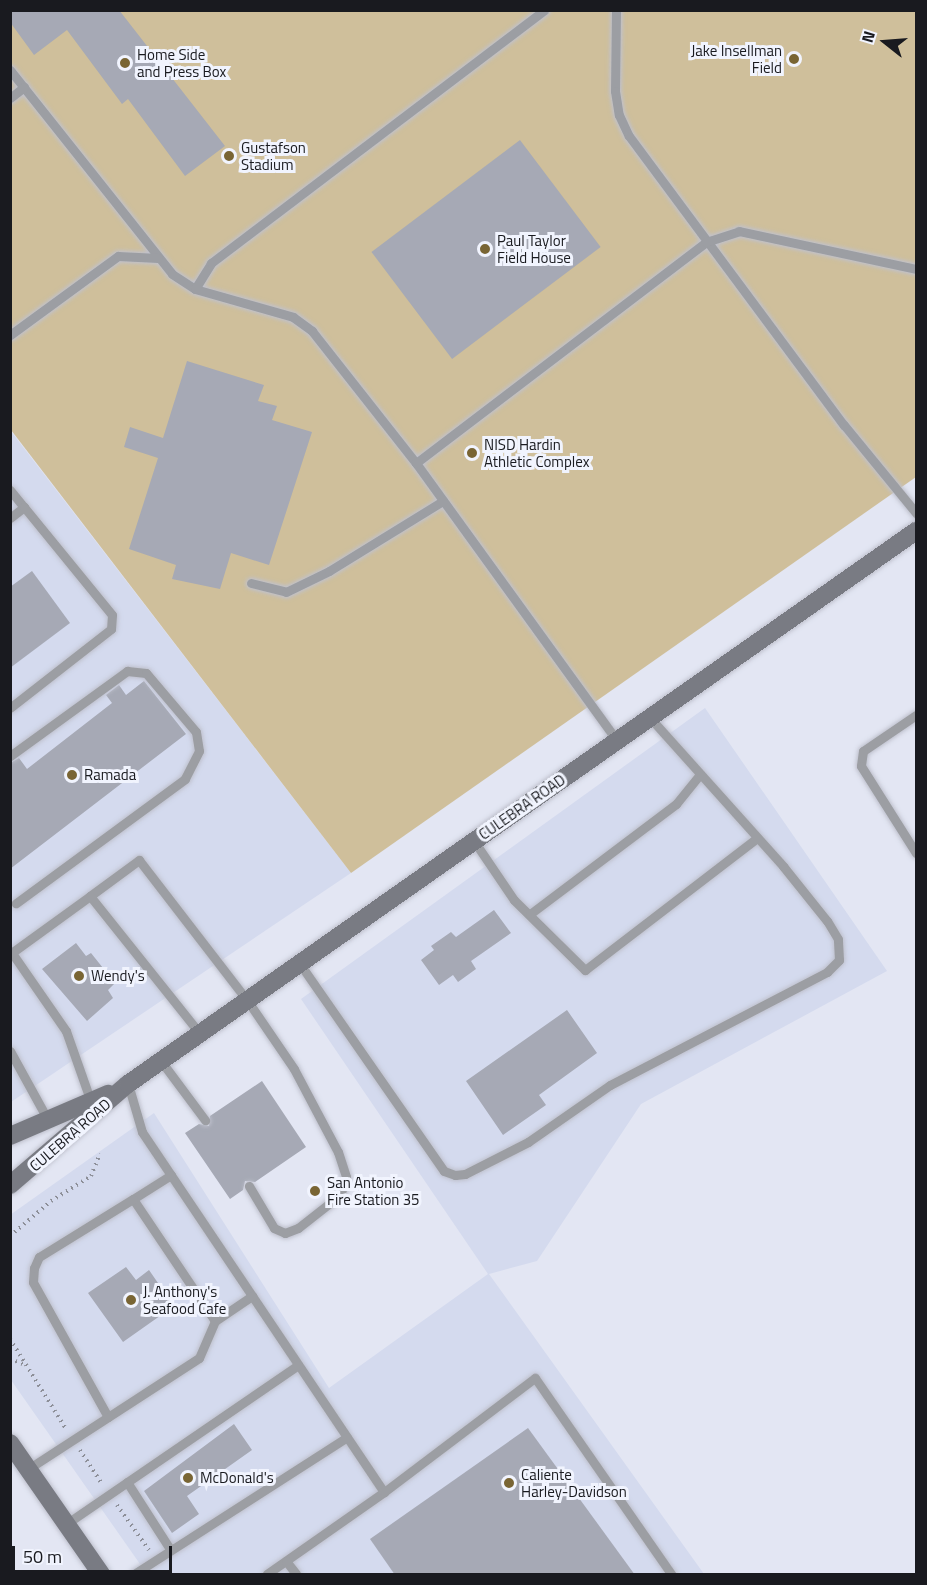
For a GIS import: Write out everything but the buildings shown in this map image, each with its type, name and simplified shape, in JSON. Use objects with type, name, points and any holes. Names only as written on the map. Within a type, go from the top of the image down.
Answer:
[{"type":"main road","name":"CULEBRA ROAD","points":[[10,1185],[128,1084],[915,534]]},
{"type":"main road","name":"CULEBRA ROAD","points":[[10,1136],[128,1084]]},
{"type":"main road","points":[[10,1443],[101,1575]]},
{"type":"lane","points":[[195,289],[211,263],[544,10]]},
{"type":"lane","points":[[616,10],[615,91],[619,115],[645,161],[857,442],[916,513]]},
{"type":"lane","points":[[10,70],[158,258],[195,289],[293,317],[303,324],[416,463],[617,741]]},
{"type":"lane","points":[[10,98],[24,87]]},
{"type":"lane","points":[[416,463],[706,242],[739,231],[916,269]]},
{"type":"lane","points":[[10,335],[118,256],[158,258]]},
{"type":"lane","points":[[10,490],[112,615],[111,629],[10,708]]},
{"type":"lane","points":[[251,583],[286,592],[329,571],[443,501]]},
{"type":"lane","points":[[10,518],[24,507]]},
{"type":"lane","points":[[10,756],[127,670],[146,673],[196,732],[199,751],[185,779],[16,903]]},
{"type":"lane","points":[[916,715],[863,751],[861,766],[916,853]]},
{"type":"lane","points":[[300,964],[444,1171],[465,1174],[528,1142],[610,1085],[827,972],[839,960],[838,939],[828,921],[650,718]]},
{"type":"lane","points":[[530,914],[676,804],[699,776]]},
{"type":"lane","points":[[474,841],[514,900],[585,970],[757,838]]},
{"type":"lane","points":[[91,1102],[66,1031],[11,953],[139,860],[248,1000],[294,1069],[338,1152],[346,1177],[340,1195],[298,1228],[285,1233],[274,1228],[249,1186]]},
{"type":"lane","points":[[90,896],[200,1034]]},
{"type":"lane","points":[[12,1055],[48,1120]]},
{"type":"lane","points":[[161,1061],[205,1120]]},
{"type":"lane","points":[[128,1084],[142,1132],[384,1492]]},
{"type":"lane","points":[[108,1417],[33,1282],[34,1268],[39,1257],[171,1175]]},
{"type":"lane","points":[[133,1199],[215,1321]]},
{"type":"lane","points":[[28,1469],[199,1358],[215,1321],[252,1296]]},
{"type":"lane","points":[[66,1524],[298,1365]]},
{"type":"lane","points":[[267,1575],[384,1492],[535,1378],[671,1575]]},
{"type":"lane","points":[[134,1575],[170,1549],[347,1437]]},
{"type":"lane","points":[[127,1482],[170,1549]]},
{"type":"lane","points":[[286,1562],[296,1575]]},
{"type":"path","points":[[10,1236],[51,1201],[91,1176],[100,1154]]},
{"type":"path","points":[[10,1339],[73,1440],[156,1559]]},
{"type":"path","points":[[10,1359],[26,1365]]},
{"type":"shaded area","name":"NISD Hardin Athletic Complex","points":[[11,11],[916,11],[916,477],[351,873],[11,430]]},
{"type":"shaded area","points":[[10,430],[351,873],[11,1102],[10,1102]]},
{"type":"shaded area","points":[[705,708],[887,971],[641,1104],[537,1261],[489,1274],[704,1574],[147,1574],[11,1380],[10,1215],[154,1113],[329,1388],[488,1274],[301,999]]},
{"type":"place","name":"Jake Insellman Field","points":[[794,59]]},
{"type":"place","name":"Home Side and Press Box","points":[[125,63]]},
{"type":"place","name":"Gustafson Stadium","points":[[229,156]]},
{"type":"place","name":"Paul Taylor Field House","points":[[485,249]]},
{"type":"place","name":"NISD Hardin Athletic Complex","points":[[472,453]]},
{"type":"place","name":"Ramada","points":[[72,775]]},
{"type":"place","name":"Wendy's","points":[[79,976]]},
{"type":"place","name":"San Antonio Fire Station 35","points":[[315,1191]]},
{"type":"place","name":"J. Anthony's Seafood Cafe","points":[[131,1300]]},
{"type":"place","name":"McDonald's","points":[[188,1478]]},
{"type":"place","name":"Caliente Harley-Davidson","points":[[509,1483]]}]
